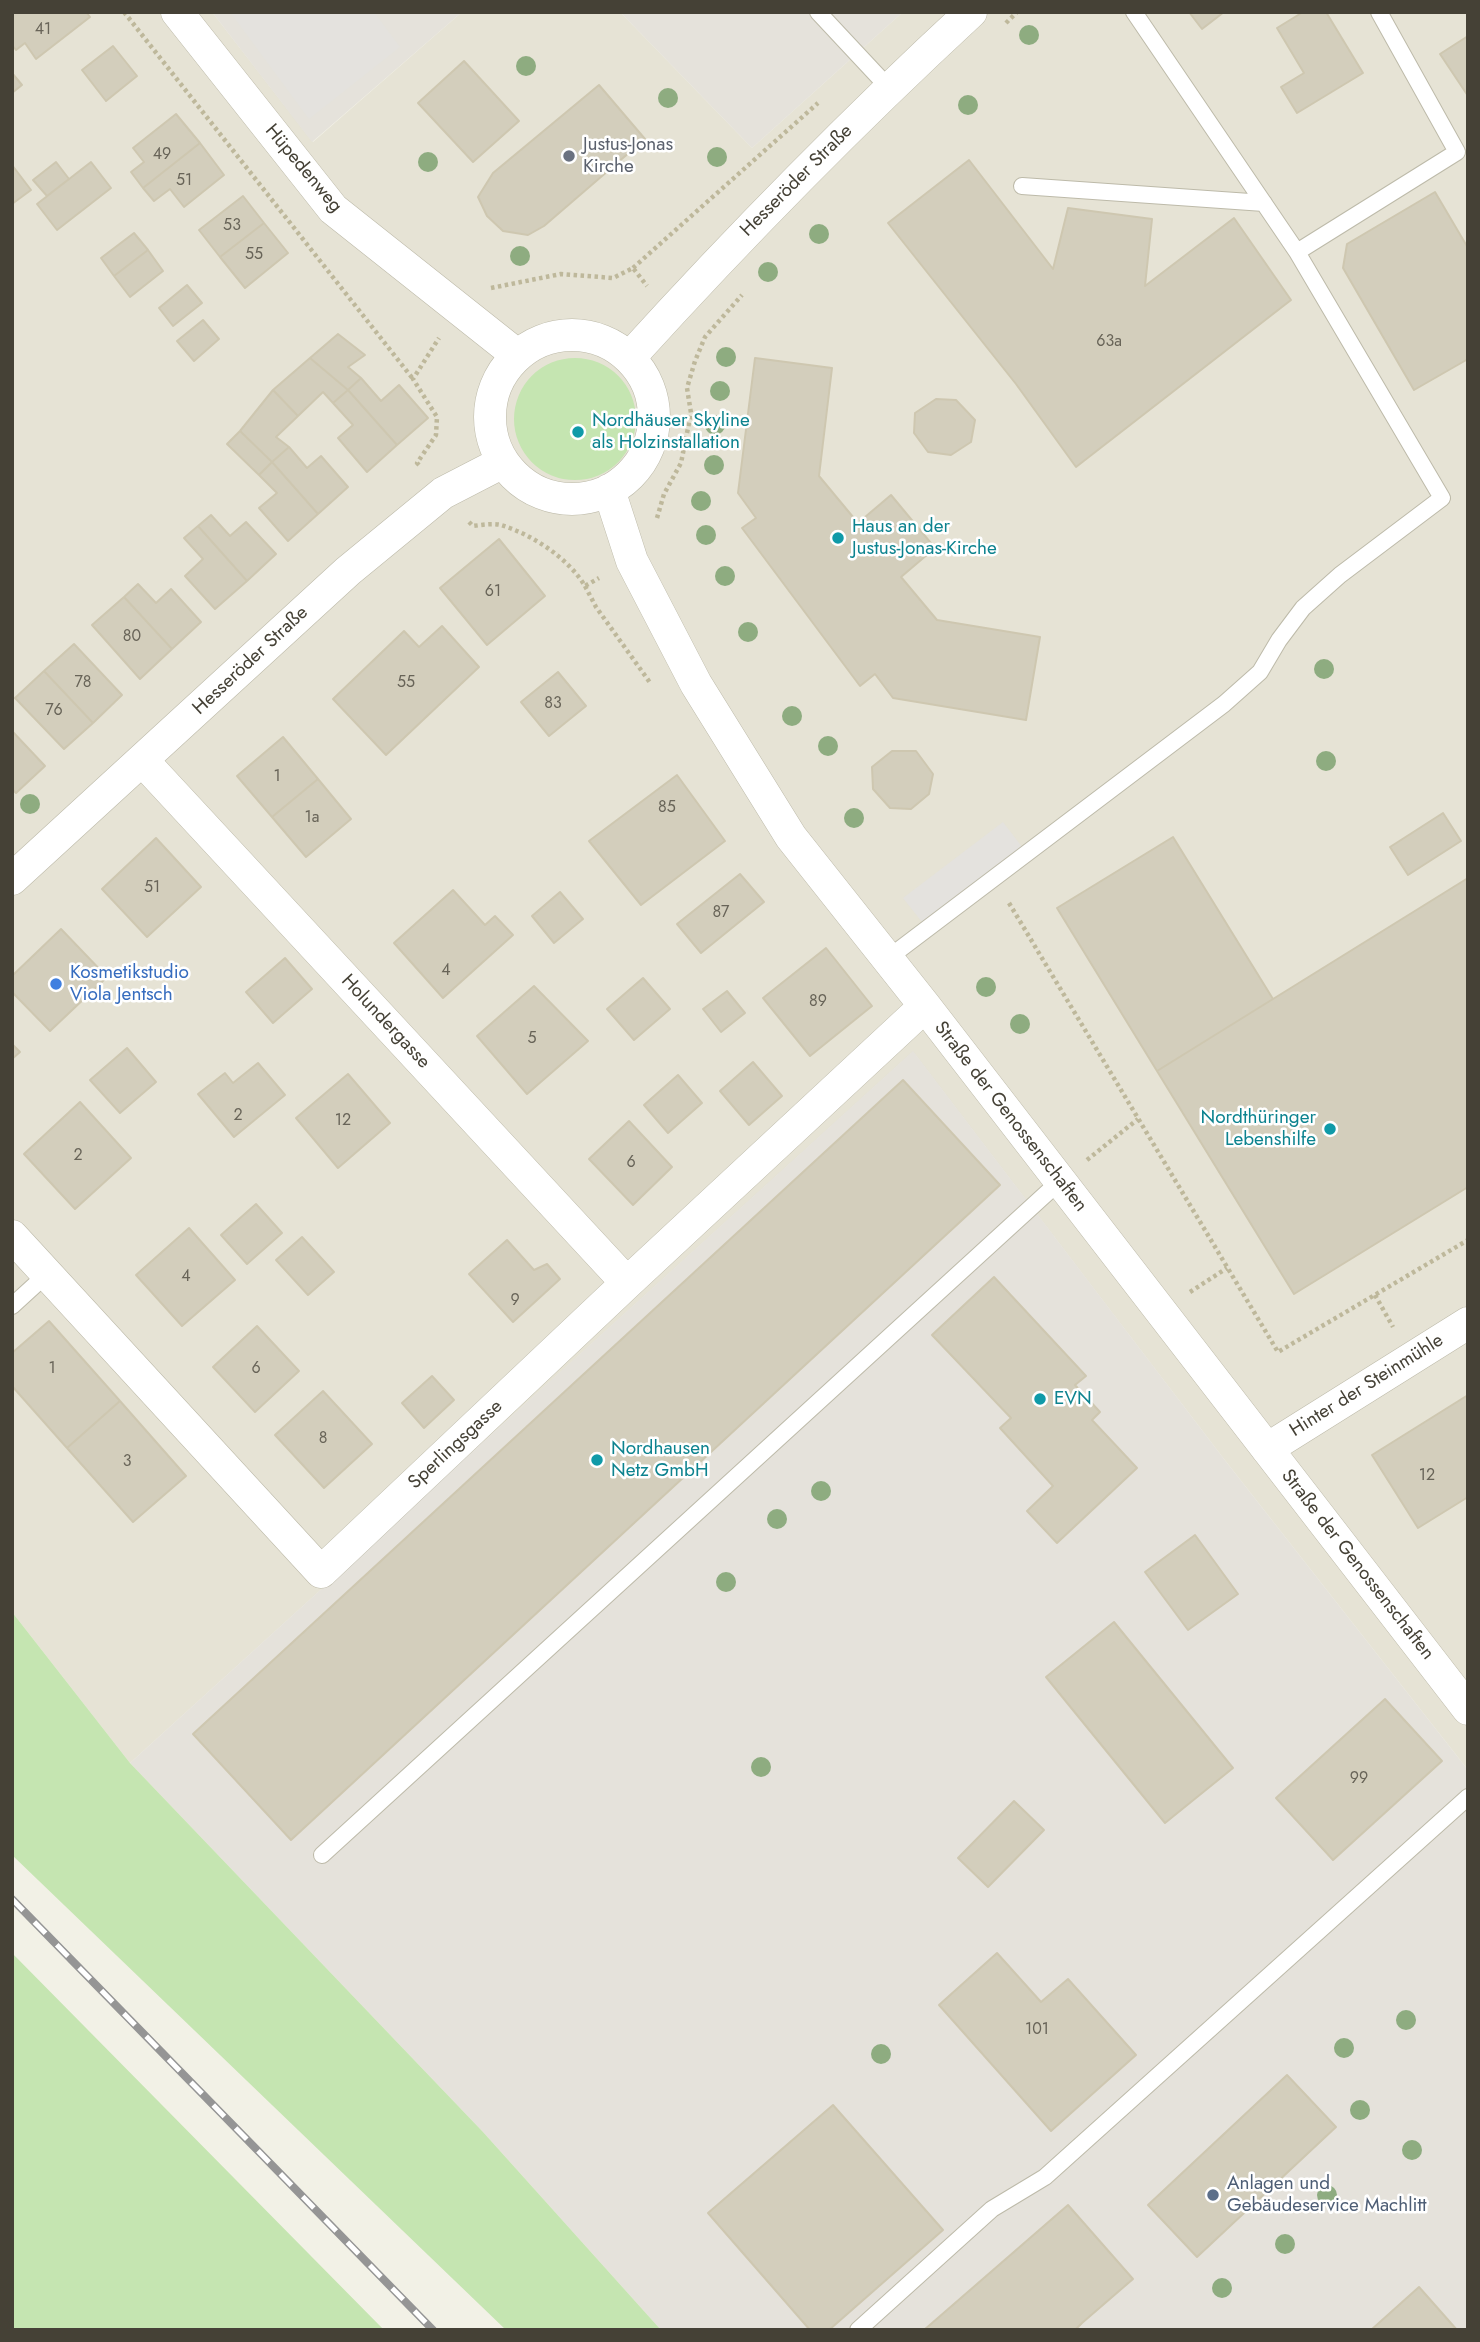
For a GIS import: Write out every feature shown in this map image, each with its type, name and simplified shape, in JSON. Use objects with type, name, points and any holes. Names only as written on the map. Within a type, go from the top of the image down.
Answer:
[{"type":"street","name":"Hüpedenweg","points":[[177,12],[333,209],[517,355]]},
{"type":"street","name":"Hesseröder Straße","points":[[630,357],[745,233],[889,89],[971,12]]},
{"type":"street","points":[[574,334],[614,345],[630,357],[644,375],[653,401],[653,436],[648,450],[634,472],[609,490],[590,497],[555,497],[535,490],[503,462],[490,424],[493,392],[503,372],[517,355],[543,339],[574,334]]},
{"type":"street","name":"Hesseröder Straße","points":[[12,879],[348,571],[443,493],[503,462]]},
{"type":"street","name":"Straße der Genossenschaften","points":[[609,490],[632,561],[696,684],[791,837],[925,1006],[1468,1709]]},
{"type":"street","name":"Holundergasse","points":[[143,761],[627,1283]]},
{"type":"street","name":"Sperlingsgasse","points":[[12,1236],[321,1572],[925,1006]]},
{"type":"street","name":"Hinter der Steinmühle","points":[[1267,1449],[1468,1323]]},
{"type":"lane","points":[[818,12],[889,89]]},
{"type":"lane","points":[[887,959],[1224,705],[1260,673],[1279,640],[1303,608],[1340,575],[1441,498],[1297,252],[1134,12]]},
{"type":"lane","points":[[1297,252],[1457,152],[1379,12]]},
{"type":"lane","points":[[1022,186],[1264,203]]},
{"type":"lane","points":[[322,1855],[1060,1181]]},
{"type":"lane","points":[[12,1306],[47,1274]]},
{"type":"lane","points":[[858,2330],[992,2209],[1045,2177],[1468,1797]]},
{"type":"path","points":[[124,12],[413,379],[437,417],[436,435],[417,463],[473,526],[498,524],[538,542],[575,570],[585,586],[665,541],[657,519],[664,494],[681,463],[691,413],[687,388],[705,337],[671,312],[633,268]]},
{"type":"path","points":[[413,379],[436,342],[463,312],[492,287],[561,274],[613,278],[633,268],[864,62]]},
{"type":"path","points":[[994,878],[1278,1352],[1468,1240]]},
{"type":"path","points":[[1060,1181],[1138,1119]]},
{"type":"shaded area","points":[[12,12],[212,12],[313,142],[462,12],[620,12],[752,148],[903,12],[1468,12],[1468,1770],[1224,1459],[913,1052],[130,1763],[12,1612]]},
{"type":"shaded area","points":[[212,12],[462,12],[312,142]]},
{"type":"shaded area","points":[[230,12],[374,12],[400,47],[309,119]]},
{"type":"shaded area","points":[[620,12],[903,12],[752,148]]},
{"type":"shaded area","points":[[1003,822],[1022,847],[922,922],[903,898]]},
{"type":"shaded area","points":[[913,1051],[1224,1459],[1468,1770],[1468,2330],[661,2330],[483,2132],[130,1763]]},
{"type":"green space","points":[[575,358],[598,362],[618,376],[632,396],[636,419],[632,442],[618,462],[598,476],[575,480],[552,476],[532,462],[518,442],[514,419],[518,396],[532,376],[552,362]]},
{"type":"green space","points":[[12,1612],[130,1763],[483,2132],[661,2330],[506,2330],[12,1855]]},
{"type":"green space","points":[[12,1953],[384,2330],[12,2330]]},
{"type":"building","points":[[12,12],[86,12],[90,17],[36,59],[25,43],[16,50],[12,45]]},
{"type":"building","points":[[1189,12],[1224,12],[1202,29]]},
{"type":"building","points":[[1303,12],[1326,12],[1363,73],[1297,113],[1281,87],[1304,73],[1277,28]]},
{"type":"building","points":[[1468,36],[1468,96],[1440,54]]},
{"type":"building","points":[[113,46],[137,76],[106,101],[82,70]]},
{"type":"building","points":[[464,61],[519,121],[473,162],[418,103]]},
{"type":"building","points":[[12,73],[22,85],[12,93]]},
{"type":"building","name":"Justus-Jonas Kirche","points":[[599,85],[645,139],[544,226],[528,235],[503,231],[487,216],[478,197],[493,173]]},
{"type":"building","points":[[176,114],[200,143],[143,188],[131,172],[144,162],[133,148]]},
{"type":"building","points":[[200,143],[224,175],[184,207],[170,189],[154,201],[143,188]]},
{"type":"building","points":[[969,160],[1053,269],[1068,208],[1152,219],[1145,286],[1234,218],[1291,300],[1076,467],[1016,384],[888,223]]},
{"type":"building","points":[[56,162],[69,179],[47,196],[33,180]]},
{"type":"building","points":[[91,162],[111,188],[57,230],[37,204]]},
{"type":"building","points":[[12,165],[31,190],[12,204]]},
{"type":"building","points":[[1435,192],[1468,248],[1468,359],[1414,390],[1343,268],[1347,244]]},
{"type":"building","points":[[243,196],[264,223],[220,257],[199,230]]},
{"type":"building","points":[[264,223],[288,253],[245,288],[220,257]]},
{"type":"building","points":[[134,233],[148,250],[114,276],[101,258]]},
{"type":"building","points":[[148,250],[163,271],[130,297],[114,276]]},
{"type":"building","points":[[187,285],[202,303],[173,326],[159,308]]},
{"type":"building","points":[[203,320],[219,339],[194,361],[177,341]]},
{"type":"building","points":[[338,334],[365,355],[348,367],[361,378],[348,390],[310,358]]},
{"type":"building","points":[[310,358],[348,390],[333,403],[323,392],[298,416],[273,390]]},
{"type":"building","name":"Haus an der Justus-Jonas-Kirche","points":[[755,358],[832,368],[819,476],[858,523],[891,495],[935,548],[901,577],[937,620],[1040,637],[1026,720],[893,698],[875,674],[860,686],[742,528],[756,518],[738,493]]},
{"type":"building","points":[[361,378],[381,401],[399,385],[428,418],[397,445],[348,390]]},
{"type":"building","points":[[273,390],[298,416],[276,437],[289,447],[272,462],[240,431]]},
{"type":"building","points":[[348,390],[397,445],[367,472],[338,438],[353,425],[333,403]]},
{"type":"building","points":[[936,399],[956,400],[975,420],[971,442],[951,455],[928,452],[914,433],[915,413]]},
{"type":"building","points":[[240,431],[272,462],[259,475],[227,444]]},
{"type":"building","points":[[289,447],[307,468],[321,456],[348,487],[318,514],[272,462]]},
{"type":"building","points":[[272,462],[318,514],[288,541],[259,508],[277,493],[259,475]]},
{"type":"building","points":[[211,515],[230,536],[246,522],[276,554],[247,581],[198,526]]},
{"type":"building","points":[[198,526],[247,581],[215,609],[185,576],[203,559],[184,538]]},
{"type":"building","points":[[499,539],[545,596],[487,645],[440,588]]},
{"type":"building","points":[[138,584],[156,603],[171,589],[201,622],[172,649],[124,597]]},
{"type":"building","points":[[124,597],[172,649],[140,679],[92,625]]},
{"type":"building","points":[[442,626],[479,667],[386,755],[333,699],[404,631],[419,647]]},
{"type":"building","points":[[74,644],[122,695],[93,723],[44,671]]},
{"type":"building","points":[[44,671],[93,723],[64,749],[15,698]]},
{"type":"building","points":[[558,672],[586,706],[549,736],[521,702]]},
{"type":"building","points":[[12,731],[45,766],[16,793],[12,789]]},
{"type":"building","points":[[283,737],[318,779],[272,817],[237,776]]},
{"type":"building","points":[[892,751],[916,751],[933,774],[929,794],[911,809],[890,808],[873,789],[872,767]]},
{"type":"building","points":[[677,775],[725,841],[641,905],[589,841]]},
{"type":"building","points":[[318,779],[351,819],[306,857],[272,817]]},
{"type":"building","points":[[1443,813],[1461,841],[1408,875],[1390,847]]},
{"type":"building","points":[[1173,837],[1273,999],[1157,1071],[1057,908]]},
{"type":"building","points":[[156,838],[201,887],[147,937],[102,889]]},
{"type":"building","points":[[740,874],[764,902],[701,953],[677,924]]},
{"type":"building","name":"Nordthüringer Lebenshilfe","points":[[1468,878],[1468,1187],[1294,1294],[1157,1071]]},
{"type":"building","points":[[453,890],[485,925],[495,916],[513,935],[443,998],[394,943]]},
{"type":"building","points":[[560,892],[583,919],[554,943],[532,916]]},
{"type":"building","name":"Kosmetikstudio Viola Jentsch","points":[[61,929],[107,977],[50,1031],[12,992],[12,976]]},
{"type":"building","points":[[826,948],[872,1006],[810,1056],[763,998]]},
{"type":"building","points":[[285,958],[312,989],[273,1023],[246,992]]},
{"type":"building","points":[[643,978],[670,1009],[634,1040],[607,1009]]},
{"type":"building","points":[[534,986],[588,1041],[527,1094],[477,1036]]},
{"type":"building","points":[[727,991],[745,1013],[721,1032],[703,1009]]},
{"type":"building","points":[[12,1044],[20,1052],[12,1059]]},
{"type":"building","points":[[127,1048],[156,1082],[120,1113],[90,1080]]},
{"type":"building","points":[[753,1062],[782,1096],[749,1125],[720,1091]]},
{"type":"building","points":[[258,1063],[285,1095],[234,1137],[198,1094],[225,1073],[233,1083]]},
{"type":"building","points":[[348,1074],[390,1123],[338,1168],[296,1118]]},
{"type":"building","points":[[678,1075],[702,1103],[668,1133],[644,1105]]},
{"type":"building","name":"Nordhausen Netz GmbH","points":[[903,1080],[1000,1185],[291,1840],[193,1734]]},
{"type":"building","points":[[80,1102],[131,1158],[75,1209],[24,1154]]},
{"type":"building","points":[[629,1121],[672,1167],[633,1205],[589,1159]]},
{"type":"building","points":[[256,1204],[282,1233],[247,1264],[221,1235]]},
{"type":"building","points":[[189,1228],[235,1280],[182,1326],[136,1275]]},
{"type":"building","points":[[302,1237],[334,1272],[308,1295],[276,1260]]},
{"type":"building","points":[[507,1240],[534,1270],[547,1264],[560,1279],[513,1322],[469,1274]]},
{"type":"building","name":"EVN","points":[[994,1277],[1086,1376],[1075,1385],[1100,1412],[1092,1420],[1137,1468],[1057,1543],[1027,1511],[1053,1486],[1000,1428],[1011,1418],[932,1335]]},
{"type":"building","points":[[49,1321],[120,1401],[67,1448],[12,1386],[12,1353]]},
{"type":"building","points":[[257,1326],[299,1371],[255,1412],[213,1367]]},
{"type":"building","points":[[432,1376],[454,1400],[424,1428],[402,1403]]},
{"type":"building","points":[[323,1391],[372,1444],[324,1488],[275,1435]]},
{"type":"building","points":[[1468,1395],[1468,1497],[1418,1528],[1372,1455]]},
{"type":"building","points":[[120,1401],[186,1476],[133,1522],[67,1448]]},
{"type":"building","points":[[1195,1535],[1238,1594],[1188,1630],[1145,1572]]},
{"type":"building","points":[[1114,1622],[1233,1768],[1165,1823],[1046,1677]]},
{"type":"building","points":[[1385,1699],[1442,1761],[1333,1860],[1276,1798]]},
{"type":"building","points":[[1014,1801],[1044,1830],[988,1887],[958,1858]]},
{"type":"building","points":[[997,1953],[1041,2002],[1068,1979],[1136,2055],[1051,2131],[939,2005]]},
{"type":"building","points":[[1287,2075],[1336,2127],[1197,2257],[1148,2205]]},
{"type":"building","points":[[833,2105],[943,2230],[829,2330],[810,2330],[708,2213]]},
{"type":"building","points":[[1068,2205],[1133,2279],[1075,2330],[924,2330]]},
{"type":"building","points":[[1419,2287],[1457,2330],[1371,2330]]},
{"type":"railway","points":[[12,1899],[433,2330]]},
{"type":"place","name":"Justus-Jonas Kirche","points":[[569,156]]},
{"type":"place","name":"Nordhäuser Skyline als Holzinstallation","points":[[578,432]]},
{"type":"place","name":"Haus an der Justus-Jonas-Kirche","points":[[838,538]]},
{"type":"place","name":"Kosmetikstudio Viola Jentsch","points":[[56,984]]},
{"type":"place","name":"Nordthüringer Lebenshilfe","points":[[1330,1129]]},
{"type":"place","name":"EVN","points":[[1040,1399]]},
{"type":"place","name":"Nordhausen Netz GmbH","points":[[597,1460]]},
{"type":"place","name":"Anlagen und Gebäudeservice Machlitt","points":[[1213,2195]]}]
